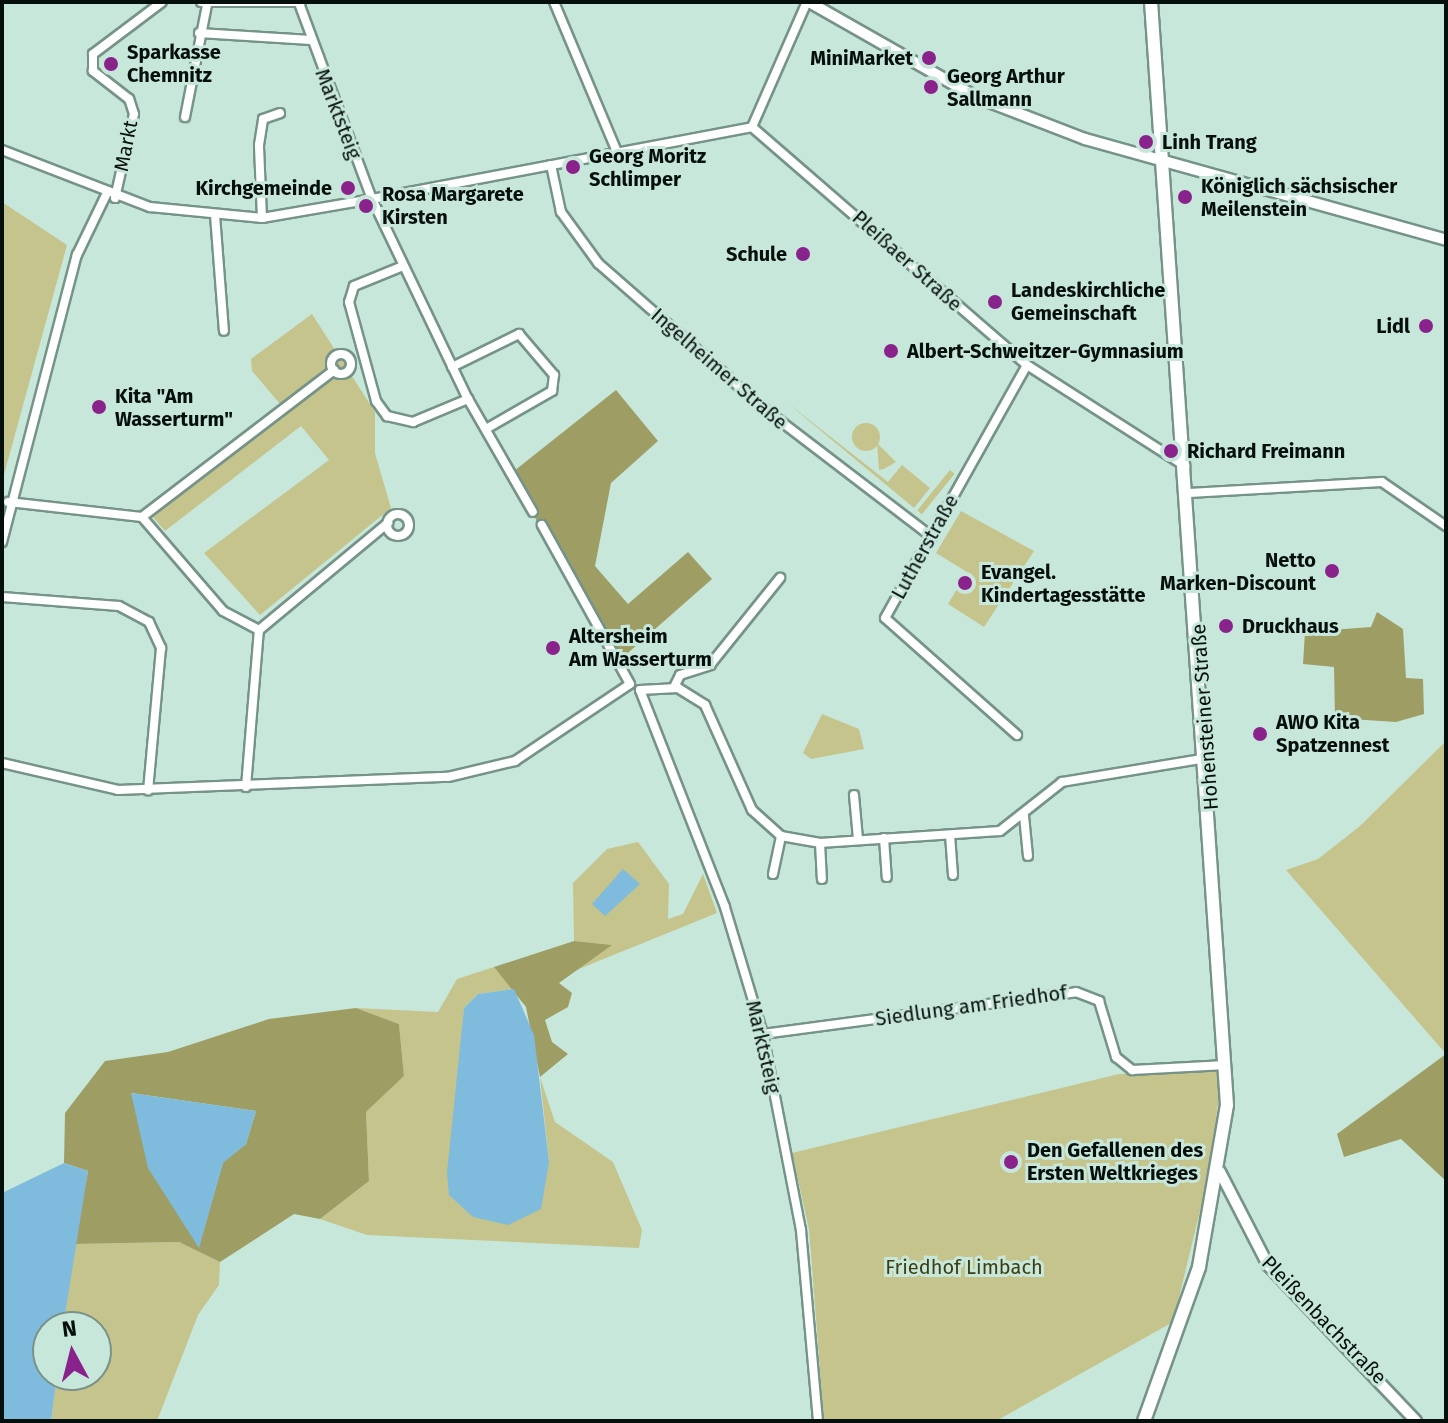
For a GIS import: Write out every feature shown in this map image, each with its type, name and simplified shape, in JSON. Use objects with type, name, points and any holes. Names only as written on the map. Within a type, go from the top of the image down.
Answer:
[{"type":"main road","name":"Hohensteiner Straße","points":[[1144,1421],[1178,1334],[1220,1172],[1226,1065],[1167,167],[1151,2]]},
{"type":"street","name":"Markt","points":[[110,197],[134,114],[129,99],[93,71],[93,54],[162,2]]},
{"type":"street","points":[[185,117],[204,3],[300,2]]},
{"type":"street","name":"Marktsteig","points":[[300,2],[311,40],[372,199],[468,399],[533,512]]},
{"type":"street","points":[[554,2],[617,152]]},
{"type":"street","points":[[2,150],[110,197],[215,215],[262,218],[372,199],[752,127],[808,2],[976,97],[1167,167],[1446,240]]},
{"type":"street","points":[[199,33],[311,40]]},
{"type":"street","points":[[262,218],[259,145],[263,119],[280,113]]},
{"type":"street","name":"Pleißaer Straße","points":[[752,127],[1027,365],[1187,467]]},
{"type":"street","name":"Ingelheimer Straße","points":[[551,165],[561,212],[598,263],[766,410],[932,537]]},
{"type":"street","points":[[2,542],[8,502],[77,255],[110,197]]},
{"type":"street","points":[[215,215],[224,331]]},
{"type":"street","points":[[403,266],[354,286],[349,302],[376,401],[387,416],[413,422],[468,399]]},
{"type":"street","points":[[452,367],[519,334],[554,375],[552,391],[486,429]]},
{"type":"street","name":"Lutherstraße","points":[[1017,735],[885,618],[1027,365]]},
{"type":"street","points":[[142,517],[334,370]]},
{"type":"street","points":[[1189,493],[1382,482],[1446,526]]},
{"type":"street","points":[[8,502],[142,517],[223,611],[259,630]]},
{"type":"street","points":[[246,787],[259,630],[388,523]]},
{"type":"street","points":[[2,763],[87,787],[148,790],[468,774],[515,761],[630,684],[542,525]]},
{"type":"street","points":[[780,578],[710,665],[680,675],[674,687],[705,705],[752,810],[781,836],[820,843],[1000,831],[1024,816],[1062,782],[1208,758]]},
{"type":"street","points":[[2,597],[119,606],[149,622],[161,648],[148,790]]},
{"type":"street","name":"Marktsteig","points":[[674,687],[640,690],[725,907],[763,1034],[801,1230],[818,1421]]},
{"type":"street","points":[[854,795],[858,839]]},
{"type":"street","points":[[1024,816],[1028,856]]},
{"type":"street","points":[[950,835],[953,875]]},
{"type":"street","points":[[773,874],[781,836]]},
{"type":"street","points":[[884,838],[887,877]]},
{"type":"street","points":[[820,843],[822,879]]},
{"type":"street","name":"Siedlung am Friedhof","points":[[763,1034],[1076,992],[1099,1001],[1116,1057],[1132,1070],[1226,1065]]},
{"type":"street","name":"Pleißenbachstraße","points":[[1220,1172],[1268,1265],[1416,1421]]},
{"type":"green space","points":[[2,202],[67,245],[2,482]]},
{"type":"green space","points":[[312,314],[375,412],[375,453],[391,508],[260,615],[204,553],[329,460],[301,426],[165,531],[153,517],[286,411],[252,371],[251,359]]},
{"type":"green space","points":[[785,401],[888,482],[902,465],[930,488],[914,508]]},
{"type":"green space","points":[[866,423],[876,427],[880,437],[876,447],[866,451],[856,447],[852,437],[856,427]]},
{"type":"green space","points":[[877,443],[896,462],[879,470]]},
{"type":"green space","points":[[950,470],[955,474],[922,514],[917,510]]},
{"type":"green space","points":[[961,511],[1034,551],[984,627],[948,604],[967,572],[936,553]]},
{"type":"green space","points":[[822,714],[859,729],[864,749],[811,759],[803,753]]},
{"type":"green space","points":[[1446,741],[1446,1054],[1286,870],[1318,859],[1360,826]]},
{"type":"green space","points":[[638,842],[669,884],[668,919],[683,914],[703,874],[717,913],[574,971],[611,945],[574,941],[573,883],[607,849]]},
{"type":"green space","points":[[494,967],[514,989],[478,994],[464,1008],[449,1195],[549,1162],[540,1077],[555,1122],[613,1162],[642,1230],[639,1248],[367,1235],[320,1219],[369,1181],[366,1112],[404,1076],[399,1024],[356,1008],[438,1012],[457,979]]},
{"type":"green space","name":"Friedhof Limbach","points":[[1222,1070],[1210,1170],[1173,1322],[996,1421],[824,1421],[809,1229],[792,1153],[1119,1074]]},
{"type":"green space","points":[[179,1242],[220,1262],[219,1285],[198,1315],[157,1421],[51,1421],[55,1391],[112,1391],[112,1311],[65,1311],[74,1244]]},
{"type":"shaded area","points":[[616,390],[658,441],[611,483],[595,566],[628,604],[688,552],[712,579],[621,659],[509,475]]},
{"type":"shaded area","points":[[1377,612],[1403,629],[1406,678],[1423,679],[1424,714],[1396,722],[1335,718],[1334,667],[1303,664],[1305,632],[1371,627]]},
{"type":"shaded area","points":[[574,941],[612,945],[559,983],[572,993],[568,1007],[545,1020],[552,1042],[568,1054],[540,1077],[526,1007],[494,967]]},
{"type":"shaded area","points":[[356,1008],[399,1024],[404,1076],[366,1112],[369,1181],[320,1219],[294,1214],[220,1262],[179,1242],[74,1244],[88,1171],[64,1163],[65,1113],[105,1061],[168,1052],[269,1019]],"holes":[[[131,1093],[256,1111],[246,1144],[223,1162],[199,1246]]]},
{"type":"shaded area","points":[[1446,1054],[1446,1181],[1401,1139],[1344,1157],[1337,1134]]},
{"type":"water","points":[[623,869],[640,884],[605,916],[592,904]]},
{"type":"water","points":[[514,989],[534,1035],[549,1162],[541,1209],[508,1225],[473,1217],[449,1195],[447,1173],[464,1008],[478,994]]},
{"type":"water","points":[[131,1093],[256,1111],[246,1144],[223,1163],[199,1248],[148,1168]]},
{"type":"water","points":[[64,1163],[88,1171],[66,1311],[32,1311],[32,1391],[55,1391],[51,1421],[2,1421],[2,1193]]},
{"type":"place","name":"MiniMarket","points":[[929,58]]},
{"type":"place","name":"Sparkasse Chemnitz","points":[[111,64]]},
{"type":"place","name":"Georg Arthur Sallmann","points":[[931,87]]},
{"type":"place","name":"Linh Trang","points":[[1146,142]]},
{"type":"place","name":"Georg Moritz Schlimper","points":[[573,167]]},
{"type":"place","name":"Kirchgemeinde","points":[[348,188]]},
{"type":"place","name":"Königlich sächsischer Meilenstein","points":[[1185,197]]},
{"type":"place","name":"Rosa Margarete Kirsten","points":[[366,206]]},
{"type":"place","name":"Schule","points":[[803,254]]},
{"type":"place","name":"Landeskirchliche Gemeinschaft","points":[[995,302]]},
{"type":"place","name":"Lidl","points":[[1426,326]]},
{"type":"place","name":"Albert-Schweitzer-Gymnasium","points":[[891,351]]},
{"type":"place","name":"Kita \"Am Wasserturm\"","points":[[99,407]]},
{"type":"place","name":"Richard Freimann","points":[[1171,451]]},
{"type":"place","name":"Netto Marken-Discount","points":[[1332,571]]},
{"type":"place","name":"Evangel. Kindertagesstätte","points":[[965,583]]},
{"type":"place","name":"Druckhaus","points":[[1226,626]]},
{"type":"place","name":"Altersheim Am Wasserturm","points":[[553,648]]},
{"type":"place","name":"AWO Kita Spatzennest","points":[[1260,734]]},
{"type":"place","name":"Den Gefallenen des Ersten Weltkrieges","points":[[1011,1162]]}]
